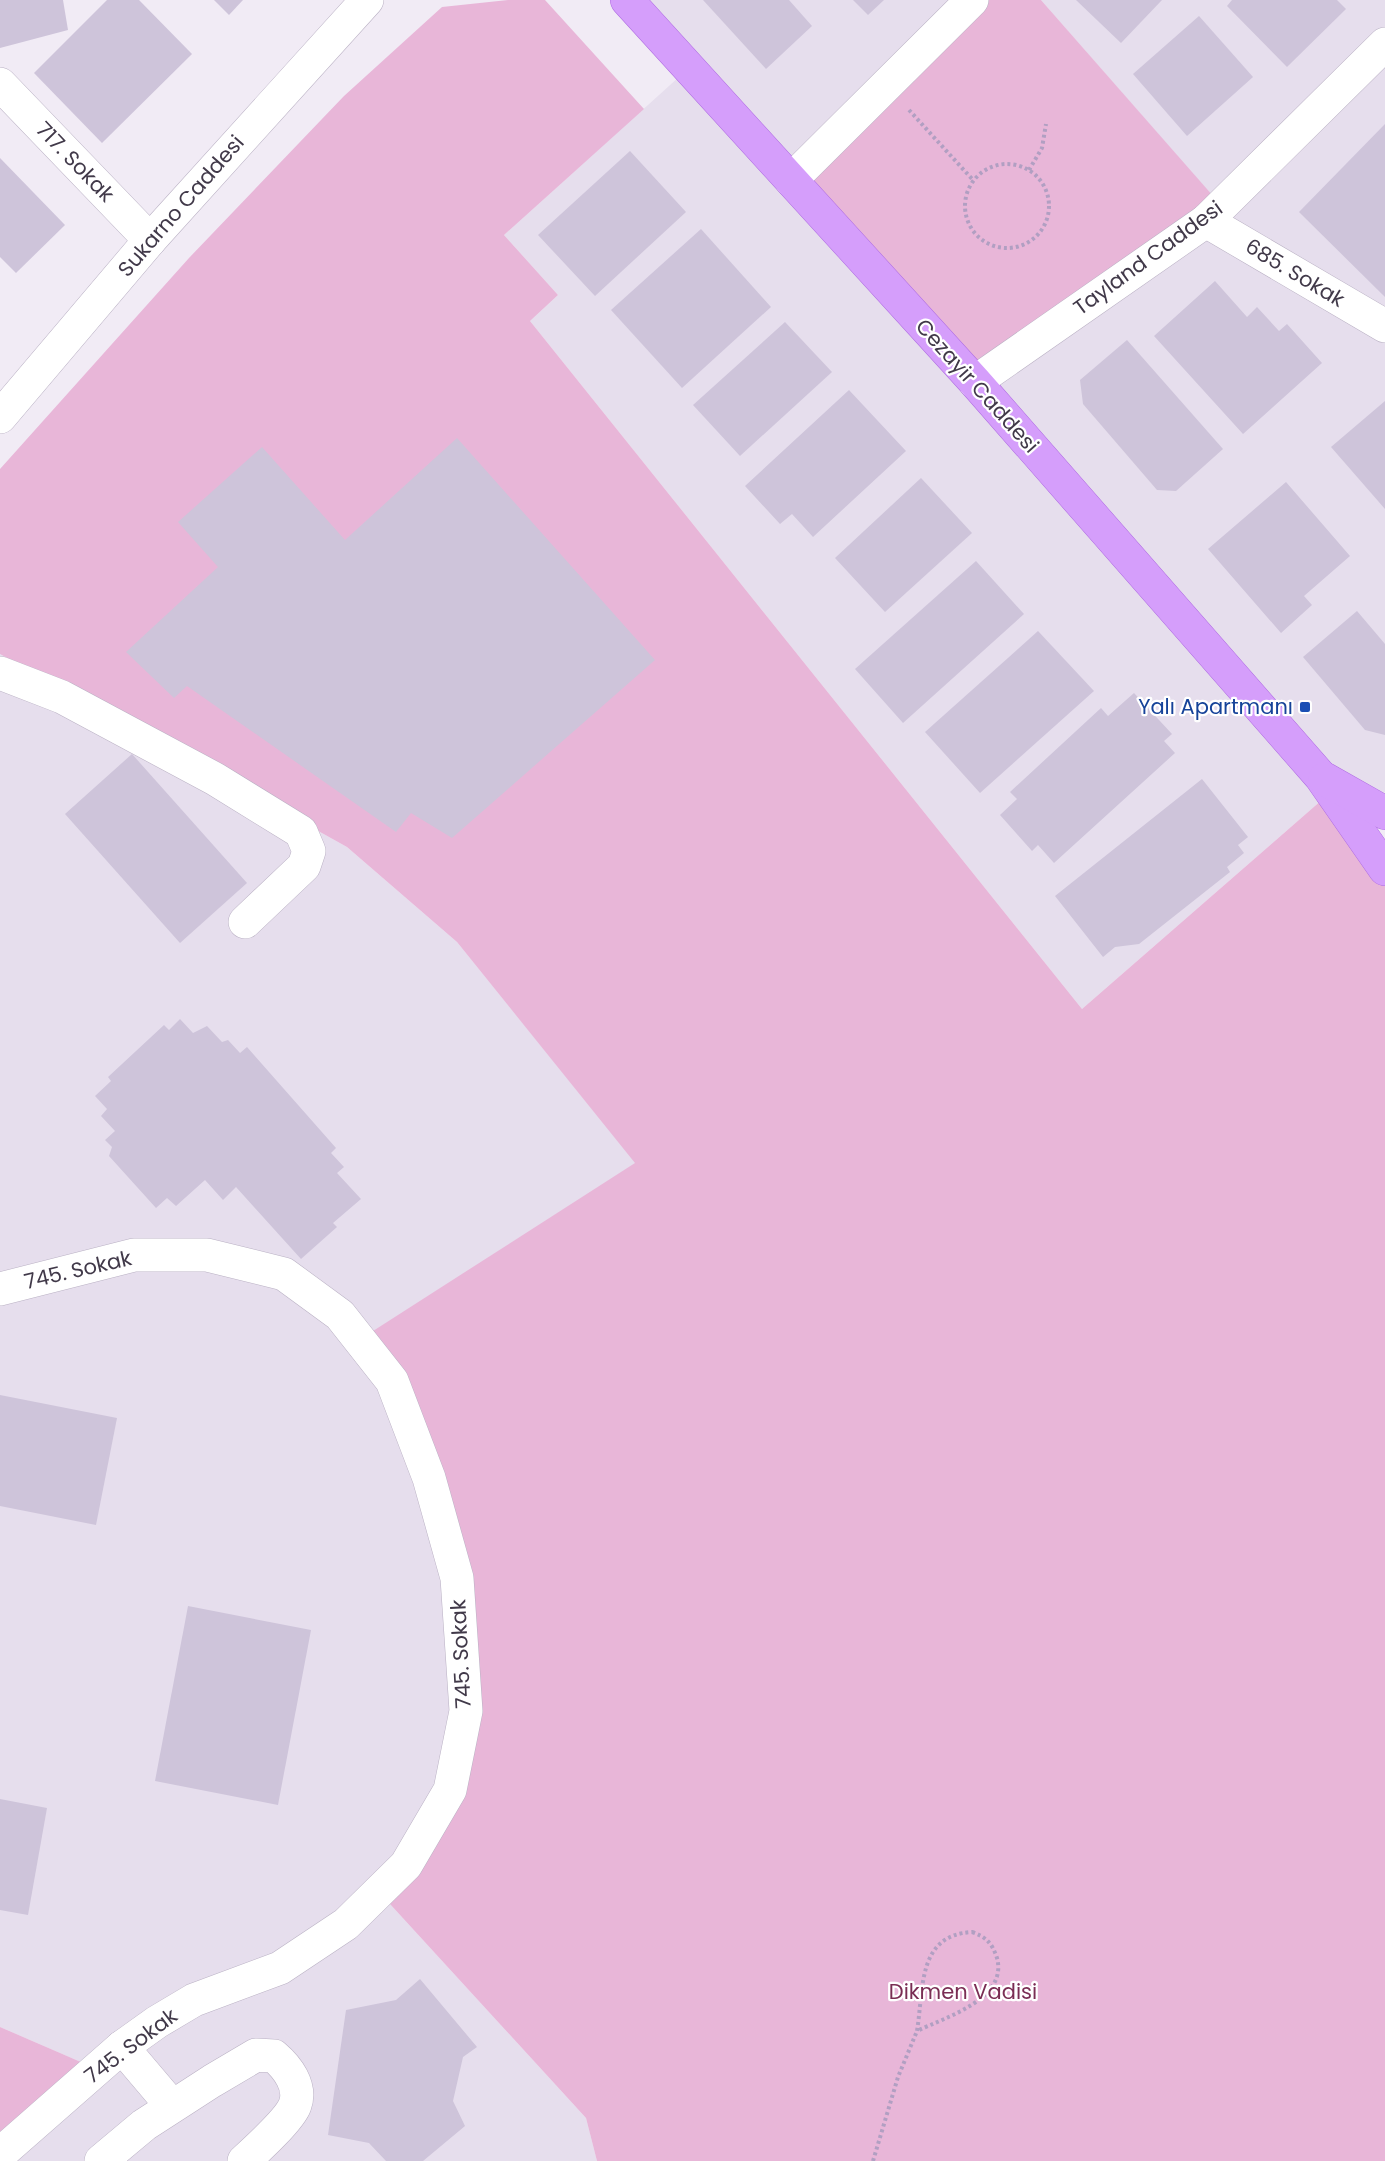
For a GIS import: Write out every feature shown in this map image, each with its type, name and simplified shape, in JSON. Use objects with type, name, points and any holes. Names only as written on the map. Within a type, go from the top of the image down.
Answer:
[{"type":"main road","name":"Cezayir Caddesi","points":[[627,0],[975,382],[1321,777],[1378,861]]},
{"type":"main road","name":"Cezayir Caddesi","points":[[1321,777],[1380,803]]},
{"type":"street","name":"Sukarno Caddesi","points":[[0,417],[150,240],[367,0]]},
{"type":"street","points":[[791,180],[972,0]]},
{"type":"street","name":"Tayland Caddesi","points":[[975,382],[1206,220],[1385,44]]},
{"type":"street","name":"717. Sokak","points":[[0,84],[150,240]]},
{"type":"street","name":"685. Sokak","points":[[1206,220],[1385,326]]},
{"type":"street","points":[[0,673],[62,697],[215,778],[301,832],[309,851],[304,866],[245,922]]},
{"type":"street","name":"745. Sokak","points":[[0,1289],[134,1256],[207,1255],[285,1274],[340,1316],[392,1381],[429,1478],[456,1578],[466,1711],[450,1790],[406,1865],[346,1924],[280,1968],[194,2000],[157,2022],[122,2047],[0,2154]]},
{"type":"street","points":[[122,2047],[172,2106]]},
{"type":"street","points":[[101,2161],[144,2125],[256,2055],[274,2056],[291,2075],[296,2090],[295,2105],[263,2143],[244,2161]]},
{"type":"path","points":[[886,86],[973,180]]},
{"type":"path","points":[[1029,170],[1042,148],[1046,124]]},
{"type":"path","points":[[1008,163],[1029,170],[1043,183],[1049,197],[1049,212],[1045,226],[1024,246],[1009,249],[995,247],[981,240],[966,219],[965,205],[973,180],[983,171],[995,165],[1008,163]]},
{"type":"path","points":[[873,2161],[898,2077],[917,2031],[930,1954],[940,1941],[954,1933],[972,1932],[985,1937],[994,1949],[999,1965],[995,1982],[984,1998],[917,2031]]},
{"type":"shaded area","points":[[646,0],[972,0],[1221,206],[1041,0],[1385,0],[1385,792],[1370,805],[1331,792],[1082,1009],[530,321],[558,295],[504,235],[690,67]]},
{"type":"shaded area","points":[[0,654],[347,847],[457,942],[636,1163],[360,1340],[457,1578],[450,1790],[379,1892],[586,2118],[597,2161],[0,2161],[97,2069],[0,2027]]},
{"type":"green space","name":"Dikmen Vadisi","points":[[508,0],[545,0],[644,109],[504,235],[558,295],[530,321],[1082,1009],[1331,792],[1385,869],[1385,2161],[597,2161],[586,2118],[379,1892],[450,1790],[456,1578],[359,1340],[635,1163],[457,942],[347,847],[0,654],[0,469],[189,258],[344,96],[442,7]]},
{"type":"green space","points":[[972,0],[1041,0],[1221,205],[975,382],[791,180]]},
{"type":"green space","points":[[0,2027],[97,2069],[0,2154]]},
{"type":"building","points":[[0,0],[63,0],[68,30],[0,48]]},
{"type":"building","points":[[107,0],[139,0],[192,54],[102,143],[34,73]]},
{"type":"building","points":[[214,0],[243,0],[229,15]]},
{"type":"building","points":[[703,0],[789,0],[812,26],[766,69]]},
{"type":"building","points":[[853,0],[884,0],[868,15]]},
{"type":"building","points":[[1076,0],[1162,0],[1121,43]]},
{"type":"building","points":[[1232,0],[1337,0],[1346,9],[1287,67],[1227,6]]},
{"type":"building","points":[[1199,16],[1253,77],[1187,136],[1133,74]]},
{"type":"building","points":[[1385,124],[1385,297],[1299,212]]},
{"type":"building","points":[[630,151],[686,212],[595,296],[538,235]]},
{"type":"building","points":[[0,158],[65,225],[16,273],[0,257]]},
{"type":"building","points":[[701,229],[771,307],[682,388],[611,310]]},
{"type":"building","points":[[1215,281],[1247,317],[1257,307],[1279,331],[1287,324],[1322,363],[1243,434],[1154,336]]},
{"type":"building","points":[[785,322],[832,372],[740,456],[693,405]]},
{"type":"building","points":[[1127,340],[1223,449],[1176,491],[1157,490],[1083,404],[1080,380]]},
{"type":"building","points":[[849,390],[906,451],[813,537],[792,514],[780,524],[745,486]]},
{"type":"building","points":[[1385,401],[1385,509],[1331,447]]},
{"type":"building","points":[[457,438],[655,660],[452,838],[411,813],[396,832],[187,686],[174,698],[126,652],[218,567],[178,522],[262,447],[345,540]]},
{"type":"building","points":[[921,478],[972,533],[885,612],[835,558]]},
{"type":"building","points":[[1286,482],[1350,556],[1304,596],[1312,605],[1281,633],[1208,549]]},
{"type":"building","points":[[976,561],[1024,614],[903,723],[855,669]]},
{"type":"building","points":[[1357,611],[1385,644],[1385,735],[1365,730],[1303,657]]},
{"type":"building","points":[[1038,631],[1094,691],[980,793],[925,732]]},
{"type":"building","points":[[1134,693],[1172,734],[1164,741],[1175,753],[1054,863],[1038,845],[1032,851],[1000,815],[1017,799],[1010,792],[1101,708],[1108,716]]},
{"type":"building","points":[[132,754],[247,883],[180,943],[65,814]]},
{"type":"building","points":[[1202,779],[1248,837],[1238,845],[1244,853],[1227,867],[1230,872],[1139,944],[1115,947],[1103,957],[1055,896]]},
{"type":"building","points":[[180,1019],[193,1033],[207,1026],[222,1042],[228,1040],[240,1053],[247,1047],[336,1148],[331,1153],[344,1167],[337,1173],[361,1199],[333,1223],[337,1227],[301,1259],[236,1187],[223,1200],[205,1180],[176,1206],[167,1198],[156,1208],[109,1156],[112,1147],[105,1140],[115,1131],[101,1116],[107,1109],[95,1096],[111,1081],[108,1077],[164,1025],[169,1030]]},
{"type":"building","points":[[0,1395],[117,1418],[96,1525],[0,1506]]},
{"type":"building","points":[[188,1606],[311,1630],[278,1805],[155,1781]]},
{"type":"building","points":[[0,1799],[47,1808],[28,1915],[0,1910]]},
{"type":"building","points":[[420,1979],[477,2047],[463,2057],[453,2101],[465,2126],[423,2161],[386,2161],[369,2143],[328,2135],[346,2010],[396,2000]]},
{"type":"place","name":"Yalı Apartmanı","points":[[1305,707]]}]
